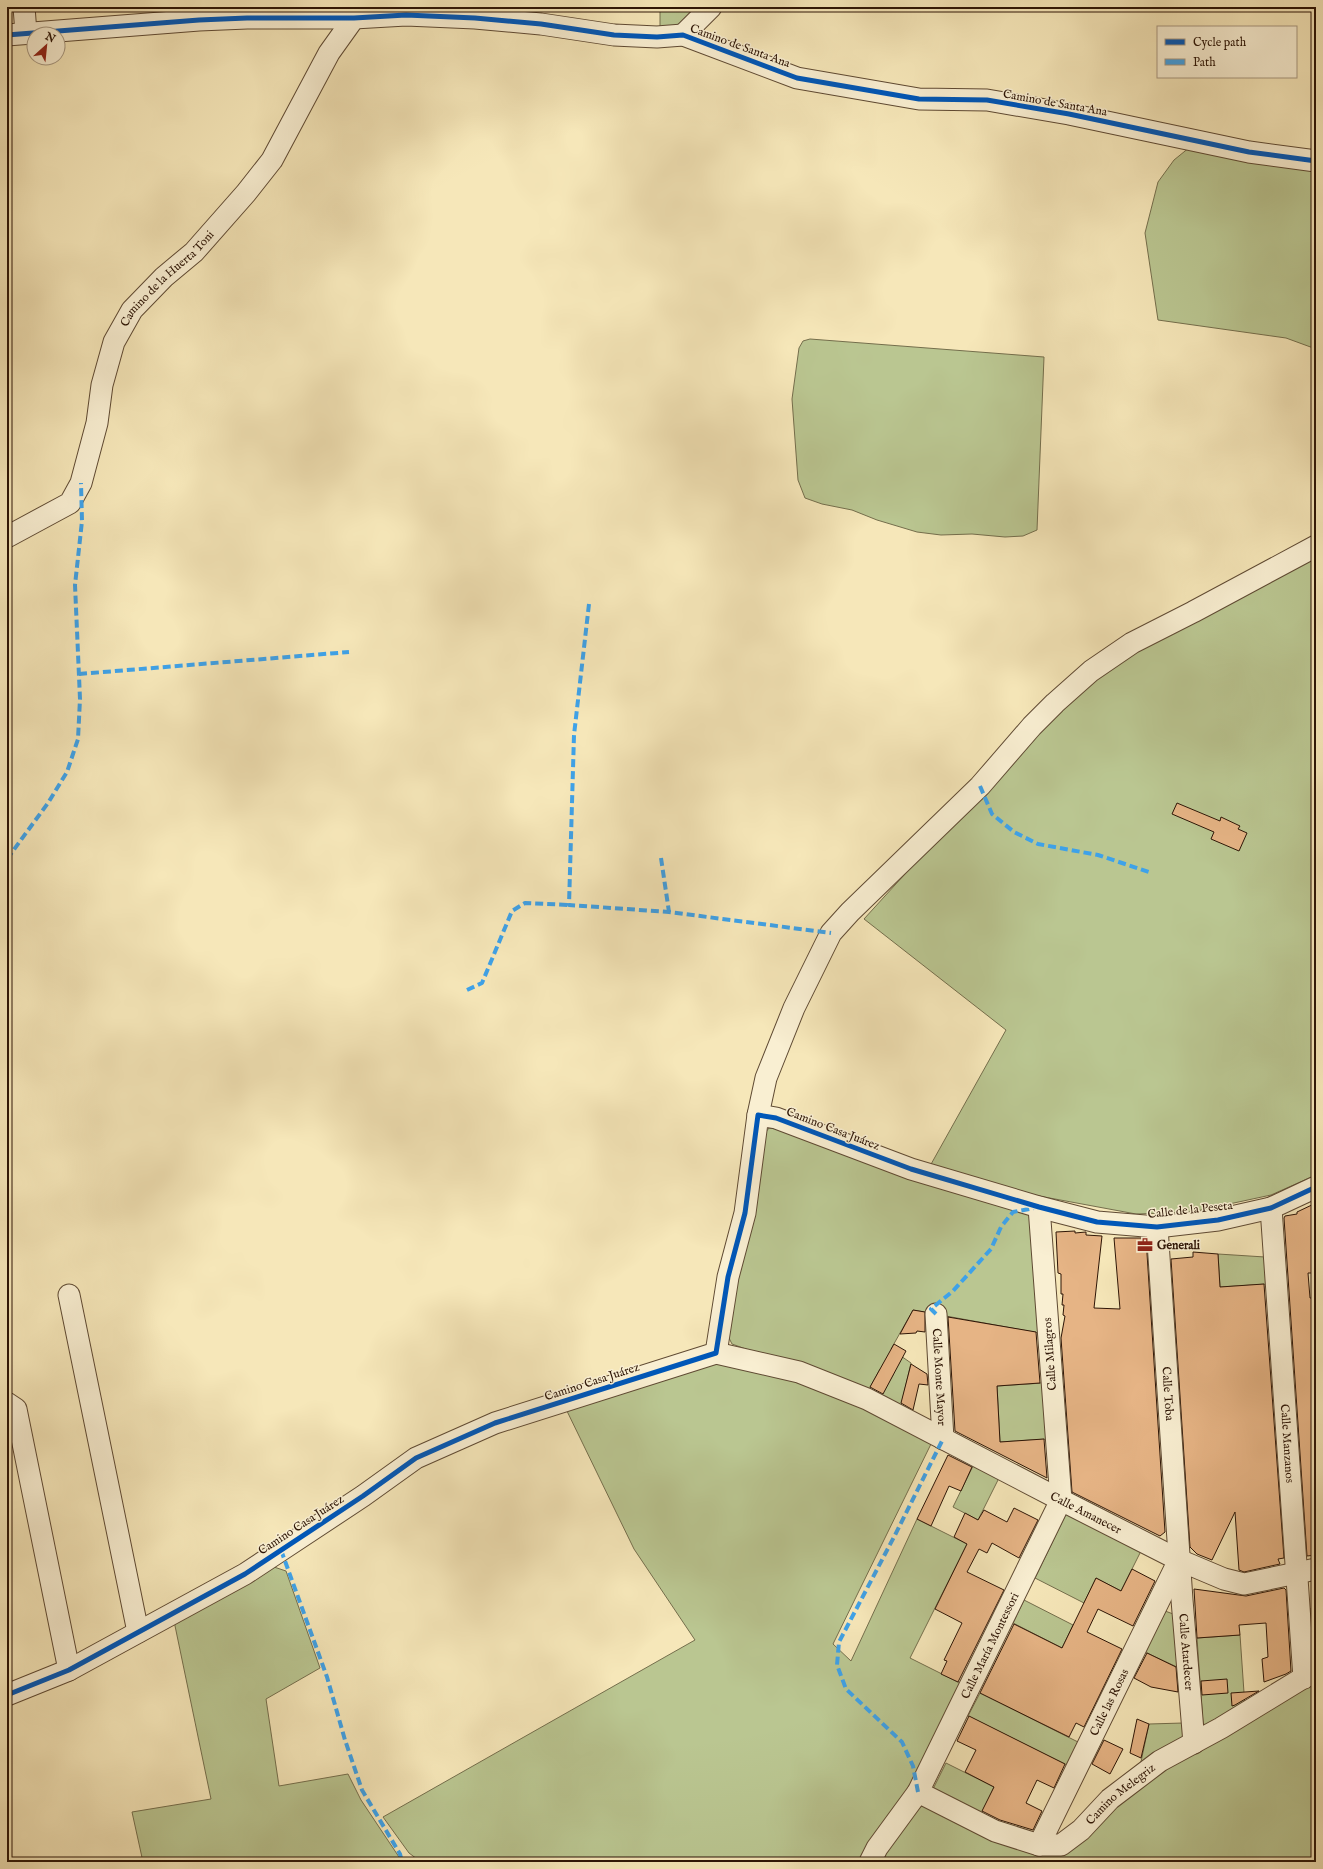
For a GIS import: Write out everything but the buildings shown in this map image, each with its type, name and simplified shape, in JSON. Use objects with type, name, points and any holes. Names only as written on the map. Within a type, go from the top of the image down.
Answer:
[{"type":"street","points":[[16,34],[24,7]]},
{"type":"street","points":[[684,36],[711,7]]},
{"type":"street","name":"Camino de Santa Ana","points":[[16,34],[247,18],[354,18],[406,15],[475,18],[541,24],[614,35],[656,38],[684,36],[797,78],[919,99],[987,100],[1069,114],[1249,152],[1316,161]]},
{"type":"street","name":"Camino de la Huerta Toni","points":[[7,537],[70,503],[81,483],[97,423],[102,384],[114,342],[132,310],[164,278],[194,252],[246,193],[272,160],[329,53],[354,18]]},
{"type":"street","points":[[716,1353],[728,1277],[745,1213],[758,1115],[766,1078],[794,1008],[831,933],[850,912],[980,786],[1032,726],[1091,671],[1132,642],[1316,546]]},
{"type":"street","name":"Camino Casa Juárez","points":[[758,1115],[776,1118],[911,1169],[1040,1207]]},
{"type":"street","name":"Calle de la Peseta","points":[[1040,1207],[1098,1222],[1157,1227],[1218,1220],[1271,1208],[1316,1187]]},
{"type":"street","name":"Calle Milagros","points":[[1040,1207],[1061,1500]]},
{"type":"street","name":"Calle Manzanos","points":[[1271,1208],[1306,1571],[1310,1674]]},
{"type":"street","name":"Calle Toba","points":[[1157,1227],[1180,1560]]},
{"type":"street","points":[[69,1295],[138,1632]]},
{"type":"street","name":"Calle Monte Mayor","points":[[936,1314],[943,1439]]},
{"type":"street","name":"Camino Casa Juárez","points":[[7,1695],[69,1670],[245,1574],[363,1496],[416,1458],[495,1424],[716,1353]]},
{"type":"street","name":"Calle Amanecer","points":[[716,1353],[799,1372],[867,1399],[1061,1500],[1180,1560],[1214,1575],[1240,1583],[1306,1571]]},
{"type":"street","points":[[7,1403],[16,1409],[69,1670]]},
{"type":"street","name":"Calle María Montessori","points":[[870,1862],[877,1848],[918,1792],[1061,1500]]},
{"type":"street","name":"Calle Atardecer","points":[[1180,1560],[1194,1743]]},
{"type":"street","name":"Calle las Rosas","points":[[1039,1845],[1180,1560]]},
{"type":"street","name":"Camino Melegriz","points":[[918,1792],[995,1831],[1039,1845],[1061,1845],[1081,1830],[1110,1799],[1160,1761],[1194,1743],[1310,1674]]},
{"type":"green space","points":[[660,7],[703,7],[684,25],[660,31]]},
{"type":"green space","points":[[1190,147],[1316,165],[1316,349],[1286,338],[1158,320],[1145,233],[1158,182],[1174,160]]},
{"type":"green space","points":[[810,339],[1044,357],[1037,530],[1023,536],[1005,537],[972,534],[941,535],[917,532],[877,520],[852,510],[822,504],[805,498],[798,480],[792,399],[799,348],[803,341]]},
{"type":"green space","points":[[1316,549],[1316,1175],[1271,1195],[1192,1212],[1136,1214],[1028,1194],[930,1166],[1006,1030],[864,919],[1029,738],[1120,658]]},
{"type":"green space","points":[[769,1128],[785,1129],[1030,1212],[1039,1333],[913,1310],[891,1349],[911,1363],[901,1406],[881,1396],[893,1375],[880,1369],[867,1393],[732,1344],[727,1334],[762,1137]]},
{"type":"green space","points":[[1218,1254],[1265,1257],[1267,1284],[1220,1287]]},
{"type":"green space","points":[[711,1363],[800,1377],[931,1444],[833,1644],[851,1661],[917,1519],[967,1544],[910,1658],[960,1683],[918,1776],[864,1862],[421,1862],[409,1853],[383,1817],[695,1640],[634,1549],[565,1407]]},
{"type":"green space","points":[[1043,1383],[1047,1439],[1000,1442],[997,1386]]},
{"type":"green space","points":[[973,1466],[999,1478],[978,1520],[953,1507]]},
{"type":"green space","points":[[1067,1512],[1142,1549],[1121,1591],[1096,1578],[1084,1603],[1035,1578]]},
{"type":"green space","points":[[274,1567],[286,1571],[320,1668],[266,1699],[279,1786],[348,1774],[361,1800],[399,1857],[399,1862],[143,1862],[132,1812],[211,1799],[174,1621]]},
{"type":"green space","points":[[1024,1600],[1073,1625],[1062,1648],[1013,1623]]},
{"type":"green space","points":[[1165,1611],[1176,1615],[1179,1668],[1145,1652]]},
{"type":"green space","points":[[1240,1635],[1245,1707],[1207,1725],[1203,1724],[1197,1638]]},
{"type":"green space","points":[[1316,1678],[1316,1862],[876,1862],[907,1812],[931,1803],[1059,1849],[1123,1795]]},
{"type":"green space","points":[[980,1693],[1078,1742],[1067,1765],[968,1716]]},
{"type":"green space","points":[[1183,1723],[1184,1742],[1139,1771],[1149,1724]]},
{"type":"green space","points":[[946,1763],[994,1787],[981,1814],[932,1791]]},
{"type":"marked path","points":[[7,859],[48,803],[67,772],[78,739],[80,699],[75,585],[82,521],[81,483]]},
{"type":"marked path","points":[[589,604],[574,735],[569,905],[669,912],[831,933]]},
{"type":"marked path","points":[[79,674],[349,652]]},
{"type":"marked path","points":[[980,786],[992,814],[1014,832],[1038,844],[1098,855],[1152,873]]},
{"type":"marked path","points":[[661,858],[669,912]]},
{"type":"marked path","points":[[467,990],[482,983],[512,911],[525,903],[569,905]]},
{"type":"marked path","points":[[936,1314],[931,1309],[953,1291],[991,1249],[1001,1227],[1013,1212],[1034,1208]]},
{"type":"marked path","points":[[918,1792],[913,1766],[902,1742],[846,1689],[837,1665],[839,1642],[943,1439]]},
{"type":"marked path","points":[[281,1550],[327,1677],[345,1740],[362,1790],[400,1854],[402,1862]]},
{"type":"cycle path","points":[[7,35],[199,20],[247,18],[354,18],[406,15],[475,18],[541,24],[614,35],[657,37],[683,35],[797,78],[919,99],[987,100],[1069,114],[1249,152],[1316,161]]},
{"type":"cycle path","points":[[7,1695],[69,1670],[245,1574],[363,1496],[416,1458],[495,1423],[716,1353],[728,1277],[745,1213],[758,1115],[776,1118],[911,1169],[1039,1207],[1097,1222],[1157,1227],[1218,1220],[1271,1208],[1316,1187]]},
{"type":"place","name":"Generali","points":[[1145,1245]]}]
